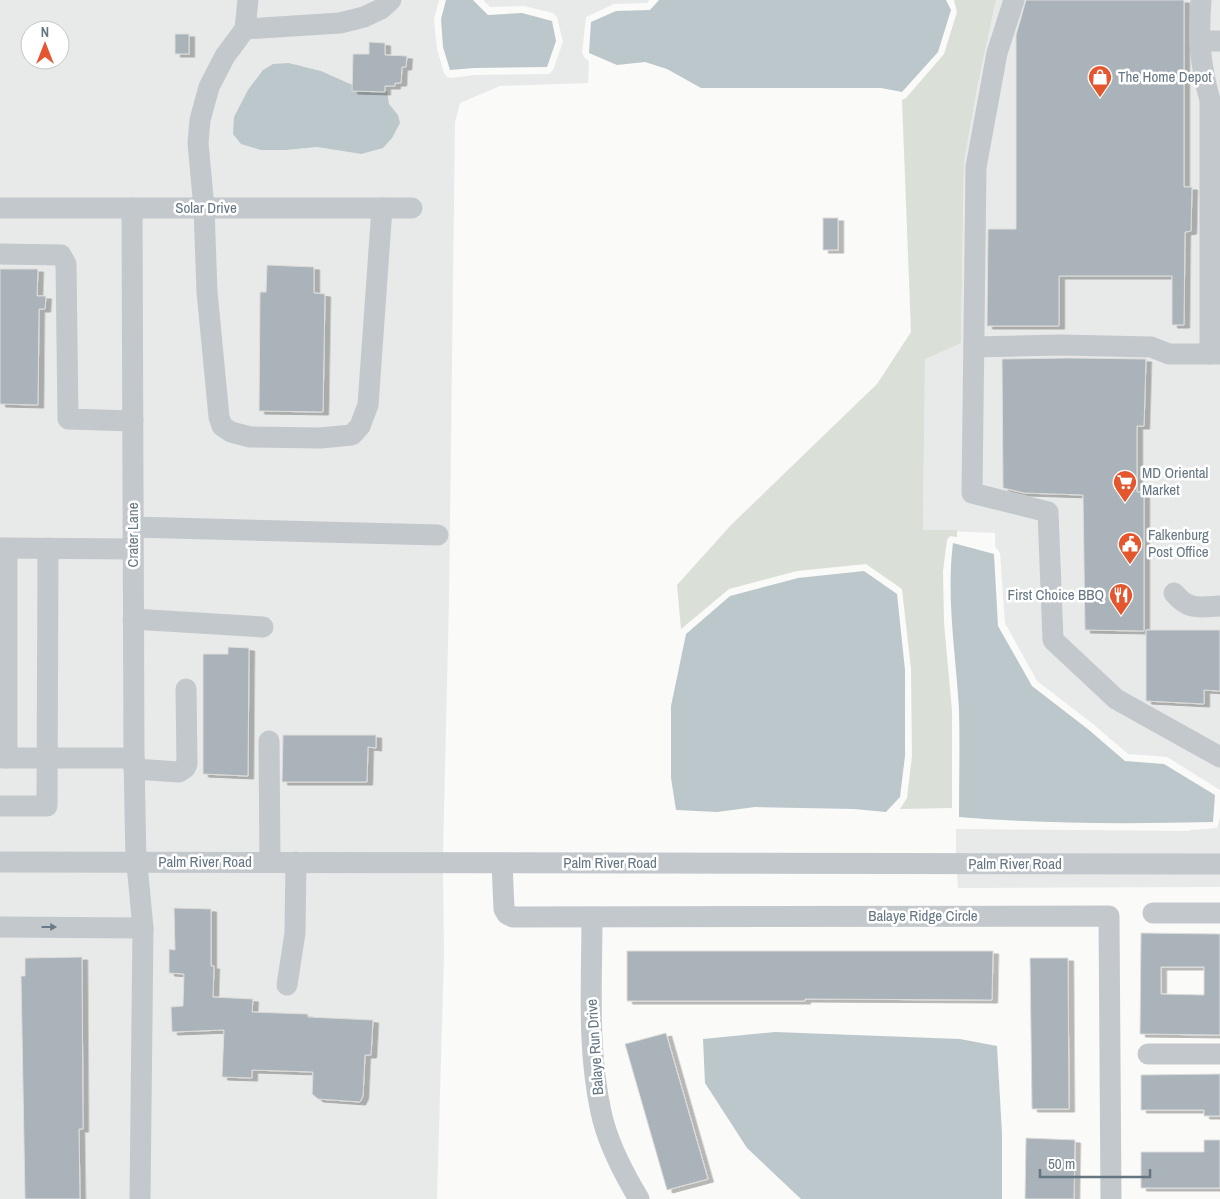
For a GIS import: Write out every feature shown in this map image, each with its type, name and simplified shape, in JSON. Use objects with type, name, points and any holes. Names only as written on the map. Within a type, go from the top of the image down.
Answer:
[{"type":"street","points":[[248,0],[245,29],[224,56],[209,87],[200,120],[198,143],[204,208],[207,292],[219,417],[222,426],[232,432],[250,437],[277,438],[320,438],[352,435],[360,426],[366,412],[382,208]]},
{"type":"street","points":[[245,29],[340,23],[364,17],[381,9],[391,0]]},
{"type":"street","points":[[1014,0],[997,53],[976,167],[972,493],[1048,512],[1053,640],[1116,699],[1220,757]]},
{"type":"street","points":[[974,347],[1060,345],[1151,347],[1168,354],[1215,354],[1210,100],[1202,71],[1210,41],[1207,4]]},
{"type":"street","name":"Solar Drive","points":[[0,208],[412,208]]},
{"type":"street","name":"Crater Lane","points":[[132,208],[134,763],[136,862],[142,928],[140,1199]]},
{"type":"street","points":[[0,254],[61,255],[66,264],[68,419],[132,421]]},
{"type":"street","points":[[133,527],[438,536]]},
{"type":"street","points":[[133,549],[3,548],[4,758],[48,758],[134,763],[179,772],[187,764],[186,688]]},
{"type":"street","points":[[0,806],[47,806],[48,548]]},
{"type":"street","points":[[1174,593],[1182,602],[1193,607],[1220,606]]},
{"type":"street","points":[[133,619],[264,627]]},
{"type":"street","points":[[269,741],[270,862]]},
{"type":"street","name":"Palm River Road","points":[[0,862],[1220,864]]},
{"type":"street","points":[[287,984],[295,933],[296,862]]},
{"type":"street","name":"Balaye Ridge Circle","points":[[502,863],[504,904],[507,914],[513,917],[1109,916],[1111,1199]]},
{"type":"street","points":[[1153,913],[1220,913]]},
{"type":"street","name":"Balaye Run Drive","points":[[592,917],[591,1033],[594,1073],[601,1114],[625,1176],[640,1199]]},
{"type":"street","points":[[0,927],[142,928]]},
{"type":"street","points":[[1148,1054],[1220,1054]]},
{"type":"shaded area","points":[[0,0],[439,0],[434,20],[437,49],[444,73],[447,77],[451,78],[474,75],[549,74],[553,70],[563,42],[557,17],[553,13],[524,6],[490,7],[483,0],[649,0],[647,3],[614,4],[586,17],[582,52],[589,61],[588,83],[500,86],[460,103],[455,122],[449,599],[443,854],[143,854],[140,216],[419,217],[420,200],[0,199]],"holes":[[[289,63],[321,71],[364,90],[389,104],[398,115],[361,154],[317,147],[286,150]]]},
{"type":"shaded area","points":[[446,0],[473,0],[488,15],[522,13],[552,21],[556,41],[547,67],[450,70],[443,47],[441,19]]},
{"type":"shaded area","points":[[659,0],[946,0],[951,10],[938,52],[902,92],[881,88],[701,88],[667,69],[645,62],[617,65],[589,53],[591,22],[616,11],[650,10]]},
{"type":"shaded area","points":[[954,0],[996,0],[964,163],[961,343],[925,359],[923,530],[957,530],[957,537],[950,536],[947,540],[943,571],[944,623],[952,711],[952,808],[900,809],[907,798],[912,756],[911,669],[902,589],[866,564],[797,571],[729,589],[681,629],[677,585],[731,525],[877,384],[911,332],[902,100],[906,98],[944,54],[957,12]]},
{"type":"shaded area","points":[[996,0],[1220,0],[1220,790],[1167,757],[1128,754],[1093,724],[1037,681],[1005,623],[1000,553],[995,546],[995,533],[923,530],[925,359],[961,342],[964,163]]},
{"type":"shaded area","points":[[289,63],[321,71],[364,90],[387,91],[389,104],[398,115],[400,123],[392,138],[383,148],[361,154],[317,147],[261,150],[241,144],[233,134],[234,117],[248,90],[263,70],[273,64]]},
{"type":"shaded area","points":[[0,216],[124,216],[128,854],[0,853]]},
{"type":"shaded area","points":[[953,543],[994,554],[998,626],[1032,686],[1089,730],[1125,761],[1164,764],[1215,795],[1213,822],[1086,823],[959,817],[959,710],[951,606]]},
{"type":"shaded area","points":[[864,571],[897,594],[905,670],[905,756],[900,797],[886,812],[854,809],[755,807],[717,812],[676,810],[671,778],[671,706],[686,634],[730,596],[798,578]]},
{"type":"shaded area","points":[[1220,818],[1220,855],[956,855],[956,829],[1190,831],[1217,828]]},
{"type":"shaded area","points":[[0,870],[443,871],[444,954],[437,1199],[0,1199]]},
{"type":"shaded area","points":[[957,872],[1220,873],[1220,887],[958,888]]},
{"type":"shaded area","points":[[775,1032],[960,1039],[997,1046],[1002,1134],[1002,1199],[801,1199],[747,1148],[705,1083],[703,1039]]},
{"type":"building","name":"The Home Depot","points":[[1026,0],[1184,0],[1184,187],[1192,187],[1191,231],[1185,232],[1184,325],[1172,325],[1172,276],[1059,276],[1059,326],[987,326],[988,229],[1016,229],[1016,35]]},
{"type":"building","points":[[175,34],[189,34],[189,54],[175,54]]},
{"type":"building","points":[[369,42],[385,43],[385,55],[407,56],[406,67],[402,67],[401,83],[395,83],[395,86],[385,86],[385,92],[352,91],[353,54],[369,54]]},
{"type":"building","points":[[823,218],[838,218],[838,250],[823,250]]},
{"type":"building","points":[[267,265],[314,267],[314,293],[325,294],[323,412],[259,411],[260,292],[266,292]]},
{"type":"building","points":[[0,269],[38,269],[37,296],[46,296],[45,309],[39,309],[38,405],[0,404]]},
{"type":"building","points":[[1002,359],[1146,359],[1144,426],[1137,426],[1137,492],[1144,492],[1144,631],[1085,630],[1083,495],[1024,493],[1003,488]]},
{"type":"building","points":[[1146,630],[1220,630],[1220,691],[1204,690],[1204,704],[1146,701]]},
{"type":"building","points":[[228,647],[249,648],[248,776],[203,774],[203,654],[228,654]]},
{"type":"building","points":[[283,735],[376,735],[376,748],[368,747],[367,782],[282,782]]},
{"type":"building","points":[[174,908],[211,909],[211,966],[214,966],[213,997],[253,999],[252,1012],[308,1014],[308,1017],[373,1020],[371,1055],[365,1055],[363,1096],[360,1102],[318,1099],[312,1094],[313,1072],[252,1070],[252,1078],[222,1077],[224,1030],[172,1032],[171,1007],[183,1006],[184,974],[169,973],[169,949],[175,950]]},
{"type":"building","points":[[1141,933],[1220,934],[1220,1035],[1140,1034]],"holes":[[[1161,967],[1204,967],[1204,995],[1161,994]]]},
{"type":"building","points":[[627,951],[993,951],[992,1000],[805,999],[805,1001],[627,1001]]},
{"type":"building","points":[[82,957],[83,1129],[79,1129],[80,1199],[25,1199],[21,976],[25,976],[25,958]]},
{"type":"building","points":[[1030,958],[1068,958],[1069,1109],[1032,1109]]},
{"type":"building","points":[[666,1033],[708,1179],[667,1190],[625,1044]]},
{"type":"building","points":[[1220,1074],[1220,1116],[1204,1116],[1204,1110],[1141,1110],[1141,1075]]},
{"type":"building","points":[[1026,1138],[1075,1140],[1074,1199],[1025,1199]]},
{"type":"building","points":[[1204,1140],[1220,1140],[1220,1188],[1141,1188],[1141,1152],[1204,1152]]},
{"type":"place","name":"The Home Depot","points":[[1100,98]]},
{"type":"place","name":"MD Oriental Market","points":[[1125,503]]},
{"type":"place","name":"Falkenburg Post Office","points":[[1130,565]]},
{"type":"place","name":"First Choice BBQ","points":[[1121,616]]}]
